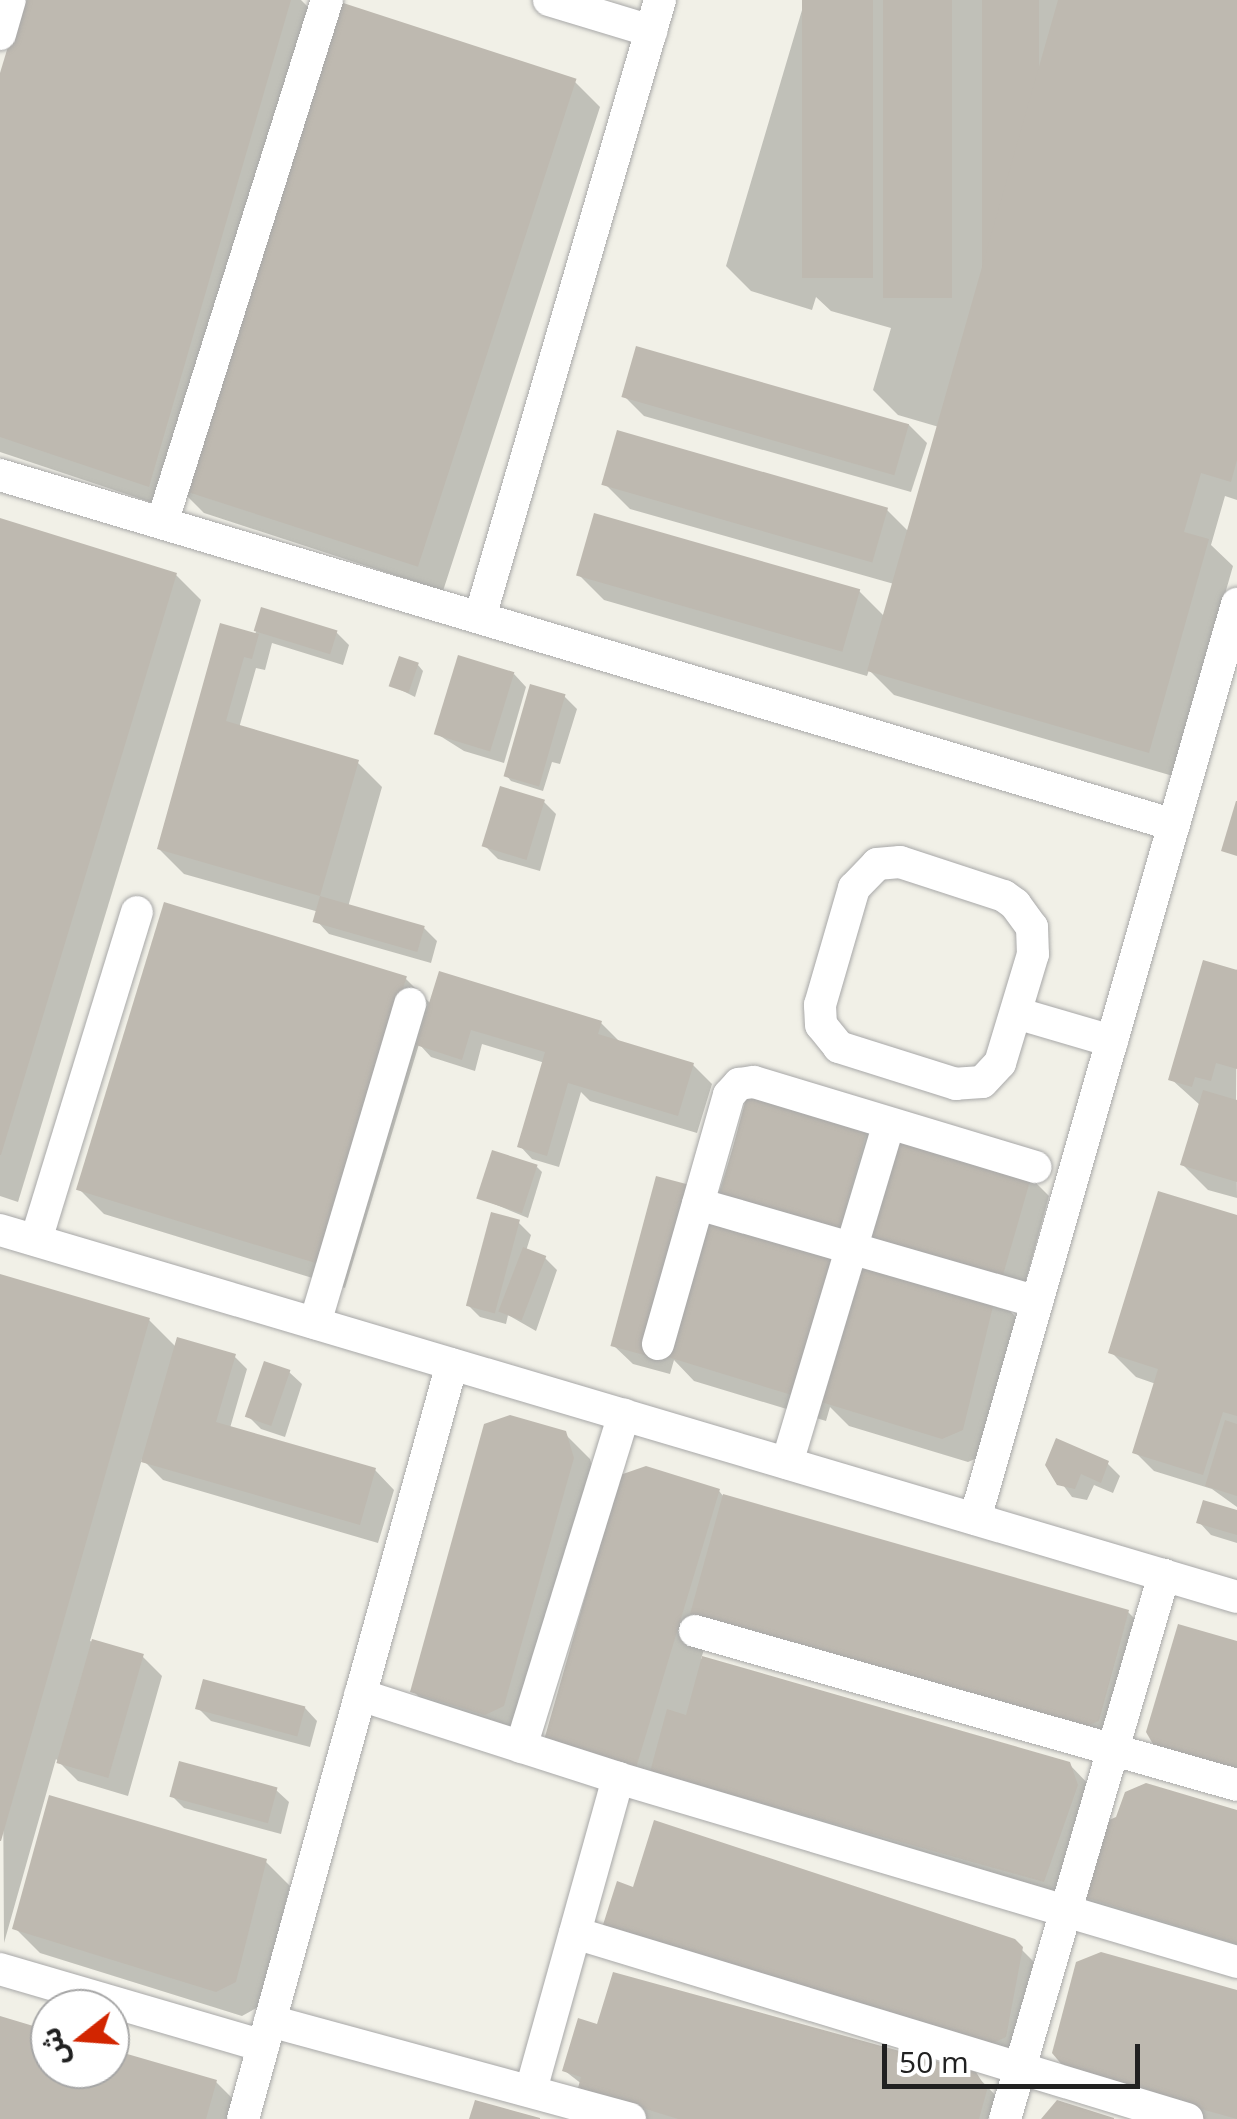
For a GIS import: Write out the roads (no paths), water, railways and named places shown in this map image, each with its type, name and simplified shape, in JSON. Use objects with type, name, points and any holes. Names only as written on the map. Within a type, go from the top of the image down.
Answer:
[{"type":"street","points":[[0,34],[10,0]]},
{"type":"street","points":[[162,522],[327,0]]},
{"type":"street","points":[[480,617],[656,15],[549,0]]},
{"type":"street","points":[[0,475],[1174,825]]},
{"type":"street","points":[[975,1519],[1237,604]]},
{"type":"street","points":[[900,862],[1016,904],[1032,927],[1034,941],[1016,1013],[993,1074],[970,1085],[831,1041],[821,1025],[820,1005],[860,878],[877,864],[900,862]]},
{"type":"street","points":[[36,1240],[138,912]]},
{"type":"street","points":[[314,1323],[410,1004]]},
{"type":"street","points":[[1016,1013],[1112,1041]]},
{"type":"street","points":[[658,1344],[729,1095],[739,1084],[754,1082],[1035,1167]]},
{"type":"street","points":[[787,1463],[889,1124]]},
{"type":"street","points":[[698,1204],[1037,1302]]},
{"type":"street","points":[[0,1230],[1237,1597]]},
{"type":"street","points":[[243,2119],[452,1364]]},
{"type":"street","points":[[520,1747],[624,1415]]},
{"type":"street","points":[[1006,2119],[1164,1575]]},
{"type":"street","points":[[696,1631],[1237,1785]]},
{"type":"street","points":[[360,1695],[618,1778],[1237,1962]]},
{"type":"street","points":[[530,2090],[618,1778]]},
{"type":"street","points":[[575,1933],[1187,2119]]},
{"type":"street","points":[[0,1969],[267,2034],[530,2090],[630,2119]]}]
